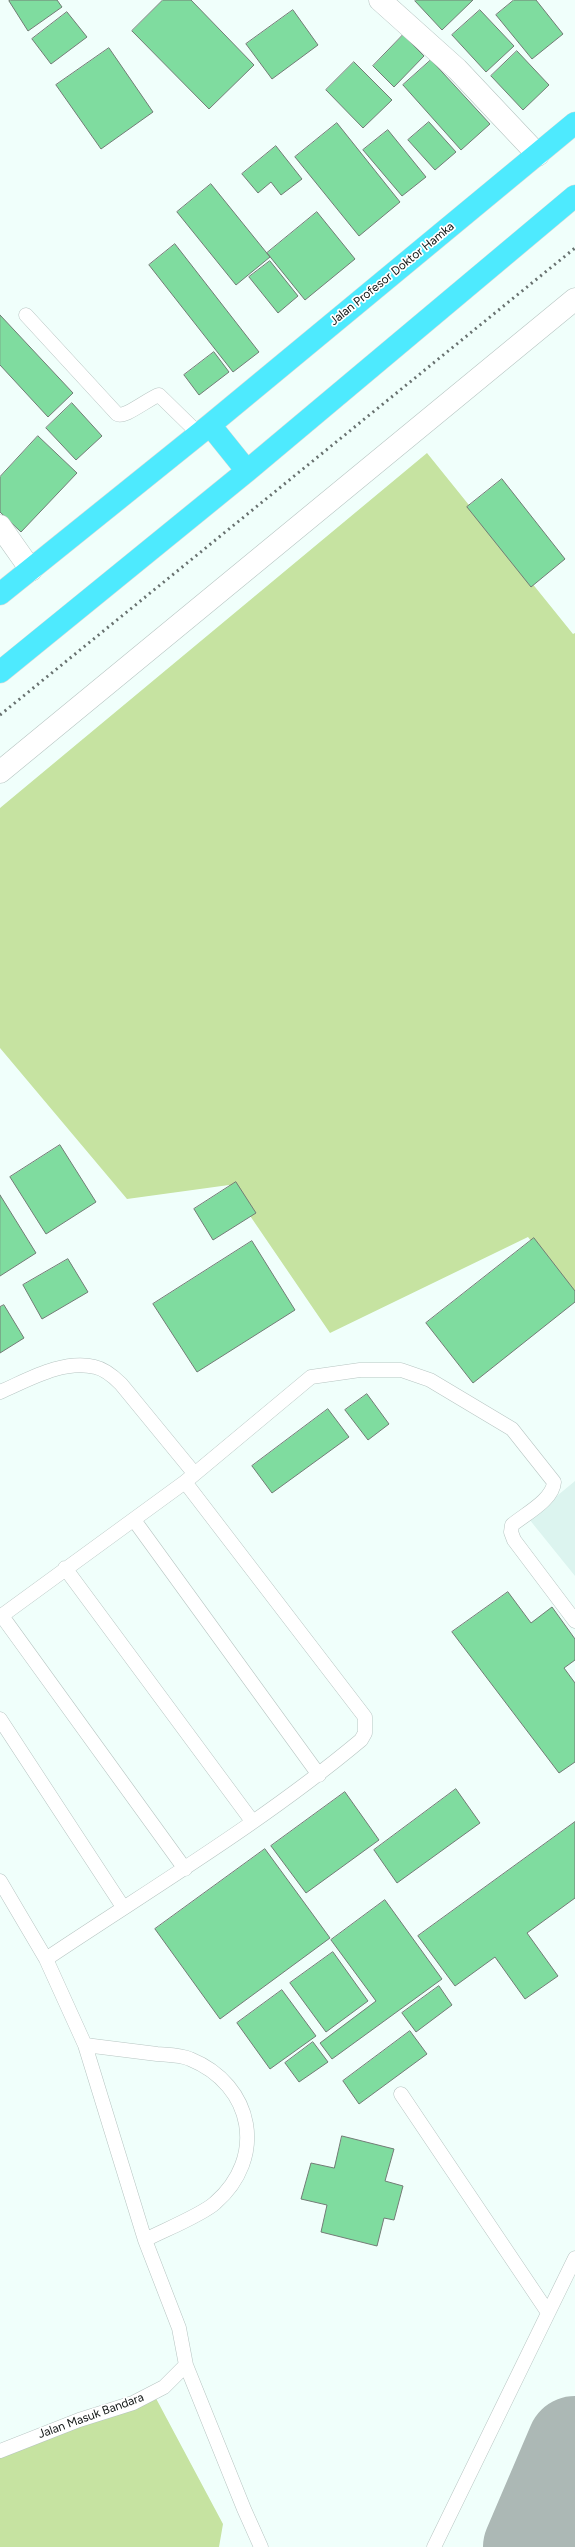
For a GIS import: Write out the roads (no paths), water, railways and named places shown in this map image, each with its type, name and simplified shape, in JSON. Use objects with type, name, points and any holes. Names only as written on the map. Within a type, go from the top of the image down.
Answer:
[{"type":"highway","name":"Jalan Profesor Doktor Hamka","points":[[0,594],[204,429],[575,123]]},
{"type":"highway","points":[[0,672],[247,471],[575,196]]},
{"type":"highway","points":[[204,429],[247,471]]},
{"type":"street","points":[[380,0],[456,69],[538,155]]},
{"type":"street","points":[[0,772],[575,299]]},
{"type":"street","points":[[0,526],[31,570]]},
{"type":"lane","points":[[26,315],[119,416],[151,397],[159,395],[204,429]]},
{"type":"lane","points":[[0,1392],[39,1375],[75,1365],[96,1367],[110,1374],[121,1384],[365,1717],[365,1733],[361,1740],[319,1775],[185,1869],[124,1907],[46,1959]]},
{"type":"lane","points":[[185,1869],[1,1616],[65,1568],[134,1520],[189,1477],[310,1377],[360,1370],[401,1370],[430,1380],[512,1429],[554,1482],[554,1488],[549,1495],[512,1525],[511,1532],[514,1540],[575,1621]]},
{"type":"lane","points":[[134,1520],[319,1775]]},
{"type":"lane","points":[[65,1568],[252,1822]]},
{"type":"lane","points":[[0,1719],[124,1907]]},
{"type":"lane","points":[[0,1881],[46,1959],[85,2044],[145,2240],[179,2328],[186,2365],[244,2509],[261,2547]]},
{"type":"lane","points":[[85,2044],[189,2058],[212,2070],[231,2088],[244,2111],[248,2137],[244,2163],[232,2186],[214,2205],[145,2240]]},
{"type":"lane","points":[[401,2094],[547,2311]]},
{"type":"lane","points":[[434,2547],[547,2311],[575,2258]]},
{"type":"lane","name":"Jalan Masuk Bandara","points":[[0,2451],[79,2420],[133,2403],[164,2387],[186,2365]]},
{"type":"railway","points":[[0,715],[575,248]]}]
